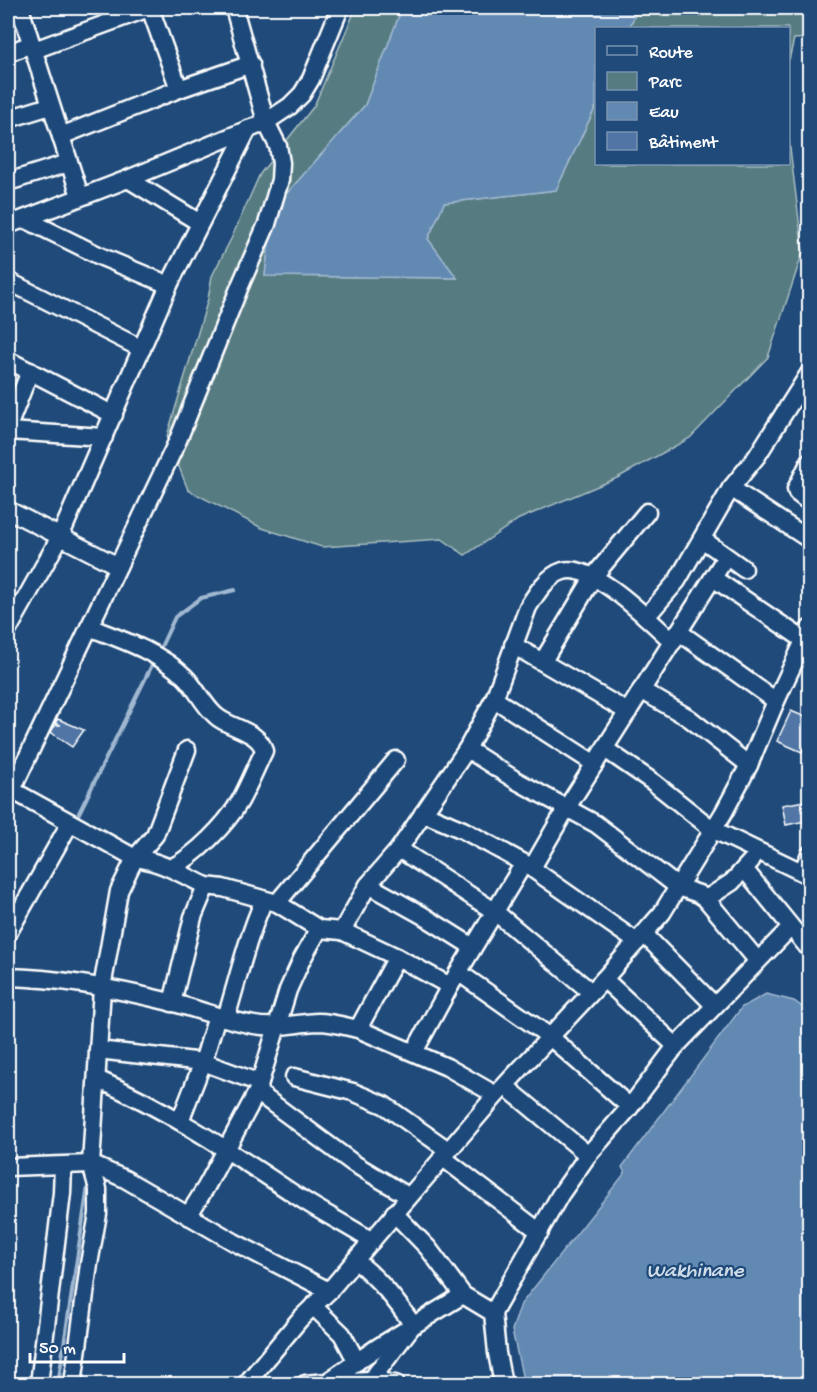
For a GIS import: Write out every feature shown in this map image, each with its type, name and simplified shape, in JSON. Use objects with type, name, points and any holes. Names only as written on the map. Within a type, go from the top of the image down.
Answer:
[{"type":"street","points":[[20,8],[80,196]]},
{"type":"street","points":[[8,53],[33,47],[102,16],[149,8],[179,89]]},
{"type":"street","points":[[234,8],[266,122],[278,146],[281,163],[280,180],[267,224],[178,440],[9,792],[135,858],[172,869],[200,883],[271,901],[319,929],[342,931],[397,957],[454,979],[549,1035],[630,1107]]},
{"type":"street","points":[[8,225],[266,122],[290,106],[302,94],[340,8]]},
{"type":"street","points":[[61,136],[179,89],[251,64]]},
{"type":"street","points":[[8,119],[50,106]]},
{"type":"street","points":[[8,630],[60,537],[169,285],[248,129]]},
{"type":"street","points":[[8,182],[68,163]]},
{"type":"street","points":[[128,179],[200,224]]},
{"type":"street","points":[[25,219],[102,257],[169,285]]},
{"type":"street","points":[[8,281],[142,349]]},
{"type":"street","points":[[8,360],[114,415]]},
{"type":"street","points":[[30,371],[8,429],[104,437]]},
{"type":"street","points":[[646,617],[677,581],[731,488],[757,456],[810,372]]},
{"type":"street","points":[[810,461],[796,489],[797,494],[810,502]]},
{"type":"street","points":[[731,488],[810,540]]},
{"type":"street","points":[[8,510],[118,566]]},
{"type":"street","points":[[543,661],[594,576],[647,512]]},
{"type":"street","points":[[702,539],[744,569]]},
{"type":"street","points":[[414,1052],[494,911],[566,810],[726,557]]},
{"type":"street","points":[[342,931],[368,885],[399,849],[467,749],[494,699],[528,607],[545,583],[563,571],[594,576],[646,617],[776,701]]},
{"type":"street","points":[[246,1384],[300,1319],[329,1291],[500,1090],[662,913],[724,812],[749,765],[807,634],[713,578]]},
{"type":"street","points":[[89,627],[157,656],[184,676],[217,717],[254,737],[263,746],[264,751],[239,802],[200,848],[185,862],[172,869]]},
{"type":"street","points":[[513,645],[628,712]]},
{"type":"street","points":[[641,690],[689,718],[749,765]]},
{"type":"street","points":[[494,699],[595,764]]},
{"type":"street","points":[[467,749],[566,810],[596,824],[678,887],[699,894],[706,899],[758,960]]},
{"type":"street","points":[[605,749],[712,829],[806,874],[810,854]]},
{"type":"street","points":[[73,1384],[98,1214],[98,1189],[91,1164],[102,988],[119,891],[135,858],[155,836],[188,750]]},
{"type":"street","points":[[180,1121],[242,965],[245,948],[271,901],[396,760]]},
{"type":"street","points":[[423,813],[463,830],[528,866],[641,938],[714,1005]]},
{"type":"street","points":[[8,933],[70,823]]},
{"type":"street","points":[[399,849],[494,911],[591,992]]},
{"type":"street","points":[[706,899],[732,882],[745,870],[758,852]]},
{"type":"street","points":[[745,870],[810,950]]},
{"type":"street","points":[[171,1003],[194,917],[200,883]]},
{"type":"street","points":[[368,885],[473,947]]},
{"type":"street","points":[[503,1384],[493,1313],[560,1195],[588,1155],[630,1107],[676,1046],[790,928]]},
{"type":"street","points":[[188,1215],[227,1148],[258,1087],[288,990],[319,929]]},
{"type":"street","points":[[358,1029],[397,957]]},
{"type":"street","points":[[8,977],[102,988],[276,1028],[320,1022],[358,1029],[500,1090],[588,1155]]},
{"type":"street","points":[[604,979],[676,1046]]},
{"type":"street","points":[[98,1050],[203,1062],[258,1087],[353,1163],[408,1196]]},
{"type":"street","points":[[294,1077],[353,1092],[384,1105],[540,1232]]},
{"type":"street","points":[[98,1079],[148,1102],[227,1148],[298,1197],[372,1241]]},
{"type":"street","points":[[8,1167],[91,1164],[125,1179],[243,1247],[329,1291]]},
{"type":"street","points":[[39,1384],[62,1193],[63,1166]]},
{"type":"street","points":[[394,1213],[428,1248],[463,1295],[493,1313]]},
{"type":"street","points":[[355,1260],[381,1282],[413,1325]]},
{"type":"street","points":[[327,1382],[463,1295]]},
{"type":"street","points":[[313,1306],[342,1334],[357,1362]]},
{"type":"street","points":[[371,1380],[413,1325]]},
{"type":"street","points":[[304,1384],[371,1380],[396,1384]]},
{"type":"green space","points":[[356,8],[402,8],[365,105],[273,209],[265,276],[457,278],[428,239],[444,203],[556,190],[595,108],[595,165],[790,165],[790,148],[803,252],[768,357],[690,438],[617,478],[519,519],[465,555],[442,539],[322,547],[262,528],[188,490],[167,436],[208,299],[212,276],[260,174],[314,106]]},
{"type":"green space","points":[[638,8],[809,8],[809,38],[794,39],[790,56],[790,27],[629,27]]},
{"type":"water","points":[[402,8],[638,8],[629,27],[595,27],[595,108],[556,190],[444,203],[428,239],[457,278],[265,276],[273,209],[365,105]]},
{"type":"water","name":"Wakhinane","points":[[766,994],[794,1001],[809,1012],[809,1384],[524,1384],[512,1330],[521,1304],[625,1173],[622,1167],[742,1007]]},
{"type":"building","points":[[791,711],[810,719],[810,737],[802,752],[777,741]]},
{"type":"building","points":[[58,719],[84,730],[72,747],[50,732],[56,725],[61,725],[55,723]]},
{"type":"building","points":[[810,800],[810,820],[786,825],[782,805]]},
{"type":"waterway","points":[[159,651],[175,617],[201,598],[235,590]]},
{"type":"waterway","points":[[79,813],[154,661]]},
{"type":"waterway","points":[[58,1384],[88,1186]]}]
